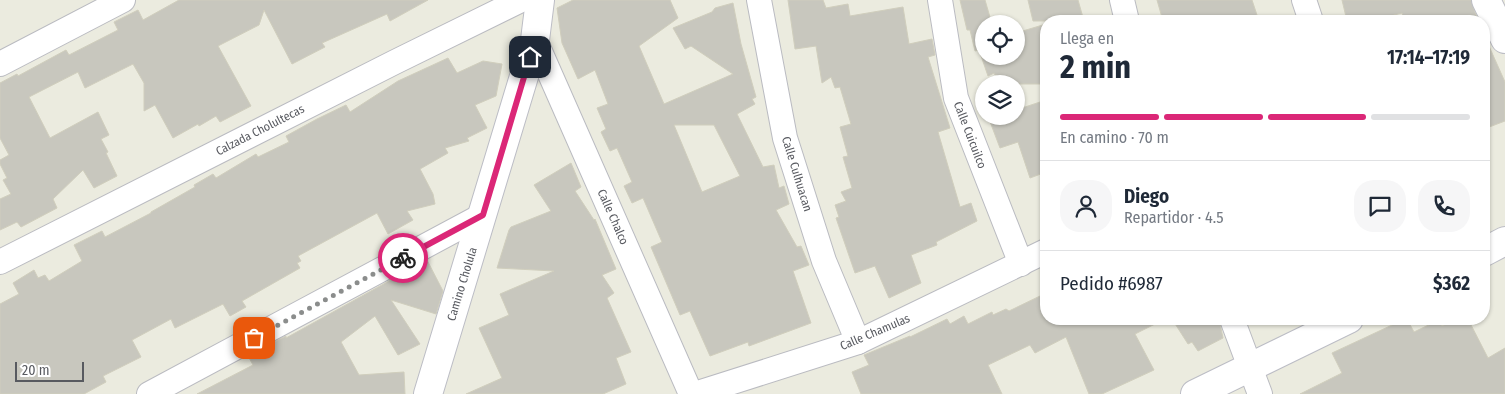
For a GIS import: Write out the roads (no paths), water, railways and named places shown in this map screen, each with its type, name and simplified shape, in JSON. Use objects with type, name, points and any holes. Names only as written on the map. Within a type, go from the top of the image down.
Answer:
[{"type":"street","points":[[0,64],[124,0]]},
{"type":"street","name":"Calzada Cholultecas","points":[[0,262],[377,70],[521,0]]},
{"type":"street","name":"Camino Cholula","points":[[429,392],[535,40],[540,0]]},
{"type":"street","name":"Calle Culhuacan","points":[[760,0],[785,138],[824,261],[858,342]]},
{"type":"street","name":"Calle Cuicuilco","points":[[940,0],[956,98],[1021,264]]},
{"type":"street","points":[[1122,0],[1126,15]]},
{"type":"street","points":[[1304,0],[1309,15]]},
{"type":"street","points":[[1486,0],[1505,39]]},
{"type":"street","name":"Calle Chalco","points":[[535,40],[691,394]]},
{"type":"street","points":[[149,394],[483,215]]},
{"type":"street","points":[[1490,249],[1505,241]]},
{"type":"street","name":"Calle Chamulas","points":[[695,394],[858,342],[1040,253]]},
{"type":"street","points":[[1234,325],[1260,394]]},
{"type":"street","points":[[1195,394],[1337,325]]}]
